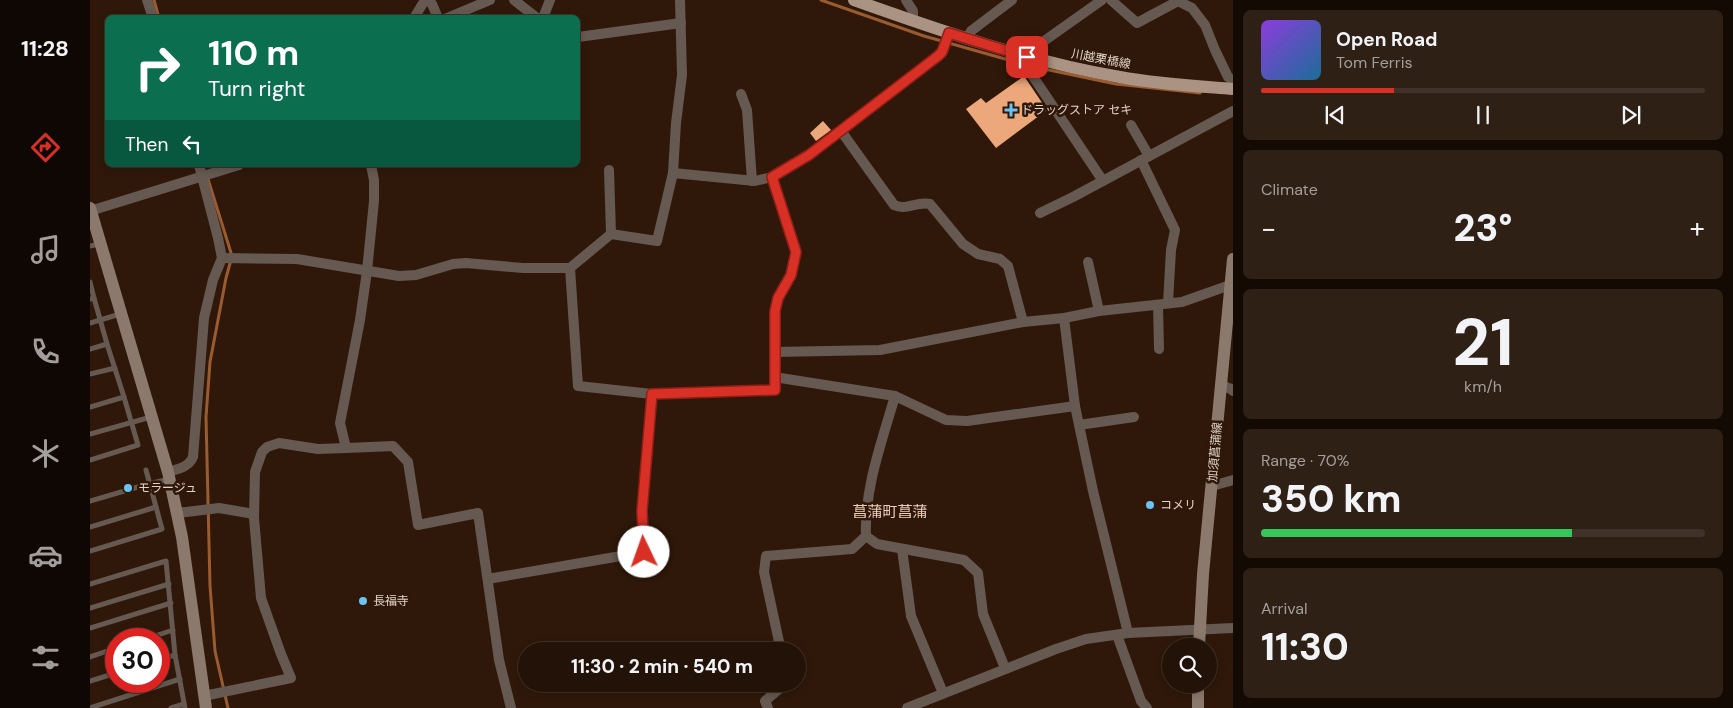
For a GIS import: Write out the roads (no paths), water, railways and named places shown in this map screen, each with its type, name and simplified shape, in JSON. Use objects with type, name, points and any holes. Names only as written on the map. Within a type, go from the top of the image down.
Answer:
[{"type":"main road","name":"川越栗橋線","points":[[854,0],[967,39],[1027,57],[1121,77],[1233,89]]},
{"type":"street","points":[[147,0],[152,15]]},
{"type":"street","points":[[416,15],[426,0],[432,4],[437,15]]},
{"type":"street","points":[[454,15],[490,0]]},
{"type":"street","points":[[514,0],[532,15]]},
{"type":"street","points":[[544,15],[550,0]]},
{"type":"street","points":[[222,258],[297,259],[399,276],[416,275],[452,264],[466,263],[523,268],[570,268],[612,234],[657,241],[673,173],[676,123],[682,75],[680,0]]},
{"type":"street","points":[[906,0],[913,11],[913,21]]},
{"type":"street","points":[[967,39],[971,31],[1012,0]]},
{"type":"street","points":[[1102,0],[1037,46],[1027,57],[1030,72],[1103,181]]},
{"type":"street","points":[[1114,1],[1137,23],[1178,1],[1192,8],[1205,25],[1228,77],[1233,80]]},
{"type":"street","points":[[580,37],[681,23]]},
{"type":"street","points":[[673,173],[752,181],[772,177],[809,155],[938,56],[942,52],[949,33]]},
{"type":"street","points":[[741,94],[748,110],[752,181]]},
{"type":"street","points":[[1040,213],[1233,111]]},
{"type":"street","points":[[1131,125],[1175,230],[1163,304],[1159,349]]},
{"type":"street","points":[[841,131],[894,205],[899,207],[922,202],[930,204],[963,244],[978,254],[1000,258],[1008,266],[1023,322]]},
{"type":"street","points":[[169,476],[191,463],[194,457],[204,318],[213,280],[222,258],[200,167]]},
{"type":"street","points":[[231,167],[90,210],[95,245],[121,314],[169,476],[178,513],[188,572],[205,702],[291,678],[261,598],[254,514],[255,472],[262,452],[267,447],[279,443],[318,449],[393,446],[408,462],[418,525],[478,513],[499,660],[511,708]]},
{"type":"street","points":[[346,448],[340,423],[360,320],[367,271],[374,201],[374,180],[371,167]]},
{"type":"street","points":[[609,170],[612,234]]},
{"type":"street","points":[[570,268],[578,386],[652,394],[775,390],[775,311],[778,298],[791,275],[796,252],[772,177]]},
{"type":"street","name":"加須菖蒲線","points":[[1199,638],[1212,486],[1227,388],[1233,259]]},
{"type":"street","points":[[1088,262],[1099,310]]},
{"type":"street","points":[[774,352],[880,350],[1023,322],[1064,318],[1099,310],[1182,302],[1232,286]]},
{"type":"street","points":[[1064,318],[1075,406],[1123,634],[1141,701],[1147,708]]},
{"type":"street","points":[[774,377],[895,396],[946,420],[967,421],[1075,406]]},
{"type":"street","points":[[488,578],[644,552],[642,511],[652,394]]},
{"type":"street","points":[[895,396],[874,470],[865,522],[866,536],[877,544],[964,560],[978,573],[983,614],[1005,668]]},
{"type":"street","points":[[1079,425],[1134,416]]},
{"type":"street","points":[[1212,486],[1233,480]]},
{"type":"street","points":[[178,513],[219,508],[254,514]]},
{"type":"street","points":[[780,642],[764,572],[766,556],[852,549],[866,536]]},
{"type":"street","points":[[902,549],[911,616],[943,693]]},
{"type":"street","points":[[907,708],[1005,668],[1086,640],[1123,634],[1233,628]]},
{"type":"street","points":[[768,708],[765,701],[776,692]]},
{"type":"street","points":[[1198,693],[1198,708]]},
{"type":"lane","points":[[90,282],[92,298],[138,445],[90,460]]},
{"type":"lane","points":[[90,323],[121,314]]},
{"type":"lane","points":[[90,349],[107,344]]},
{"type":"lane","points":[[90,374],[115,368]]},
{"type":"lane","points":[[90,407],[124,397]]},
{"type":"lane","points":[[90,434],[152,417]]},
{"type":"lane","points":[[90,551],[162,529],[148,484],[146,470]]},
{"type":"lane","points":[[90,501],[169,476]]},
{"type":"lane","points":[[90,526],[156,507]]},
{"type":"lane","points":[[90,584],[166,561],[175,655],[184,706],[171,708]]},
{"type":"lane","points":[[90,608],[169,584]]},
{"type":"lane","points":[[90,628],[171,603]]},
{"type":"lane","points":[[90,657],[105,652]]},
{"type":"lane","points":[[170,657],[175,655]]},
{"type":"lane","points":[[90,681],[105,676]]},
{"type":"lane","points":[[90,708],[180,679]]},
{"type":"waterway","points":[[154,0],[158,15]]},
{"type":"waterway","points":[[821,0],[924,36],[1030,66],[1116,84],[1200,93]]},
{"type":"waterway","points":[[207,176],[232,256],[210,362],[206,417],[210,586],[215,651],[228,708]]},
{"type":"place","name":"ドラッグストア セキ","points":[[1011,110]]},
{"type":"place","name":"モラージュ","points":[[128,488]]},
{"type":"place","name":"コメリ","points":[[1150,505]]},
{"type":"place","name":"長福寺","points":[[363,601]]},
{"type":"district","name":"菖蒲町菖蒲","points":[[890,512]]}]
